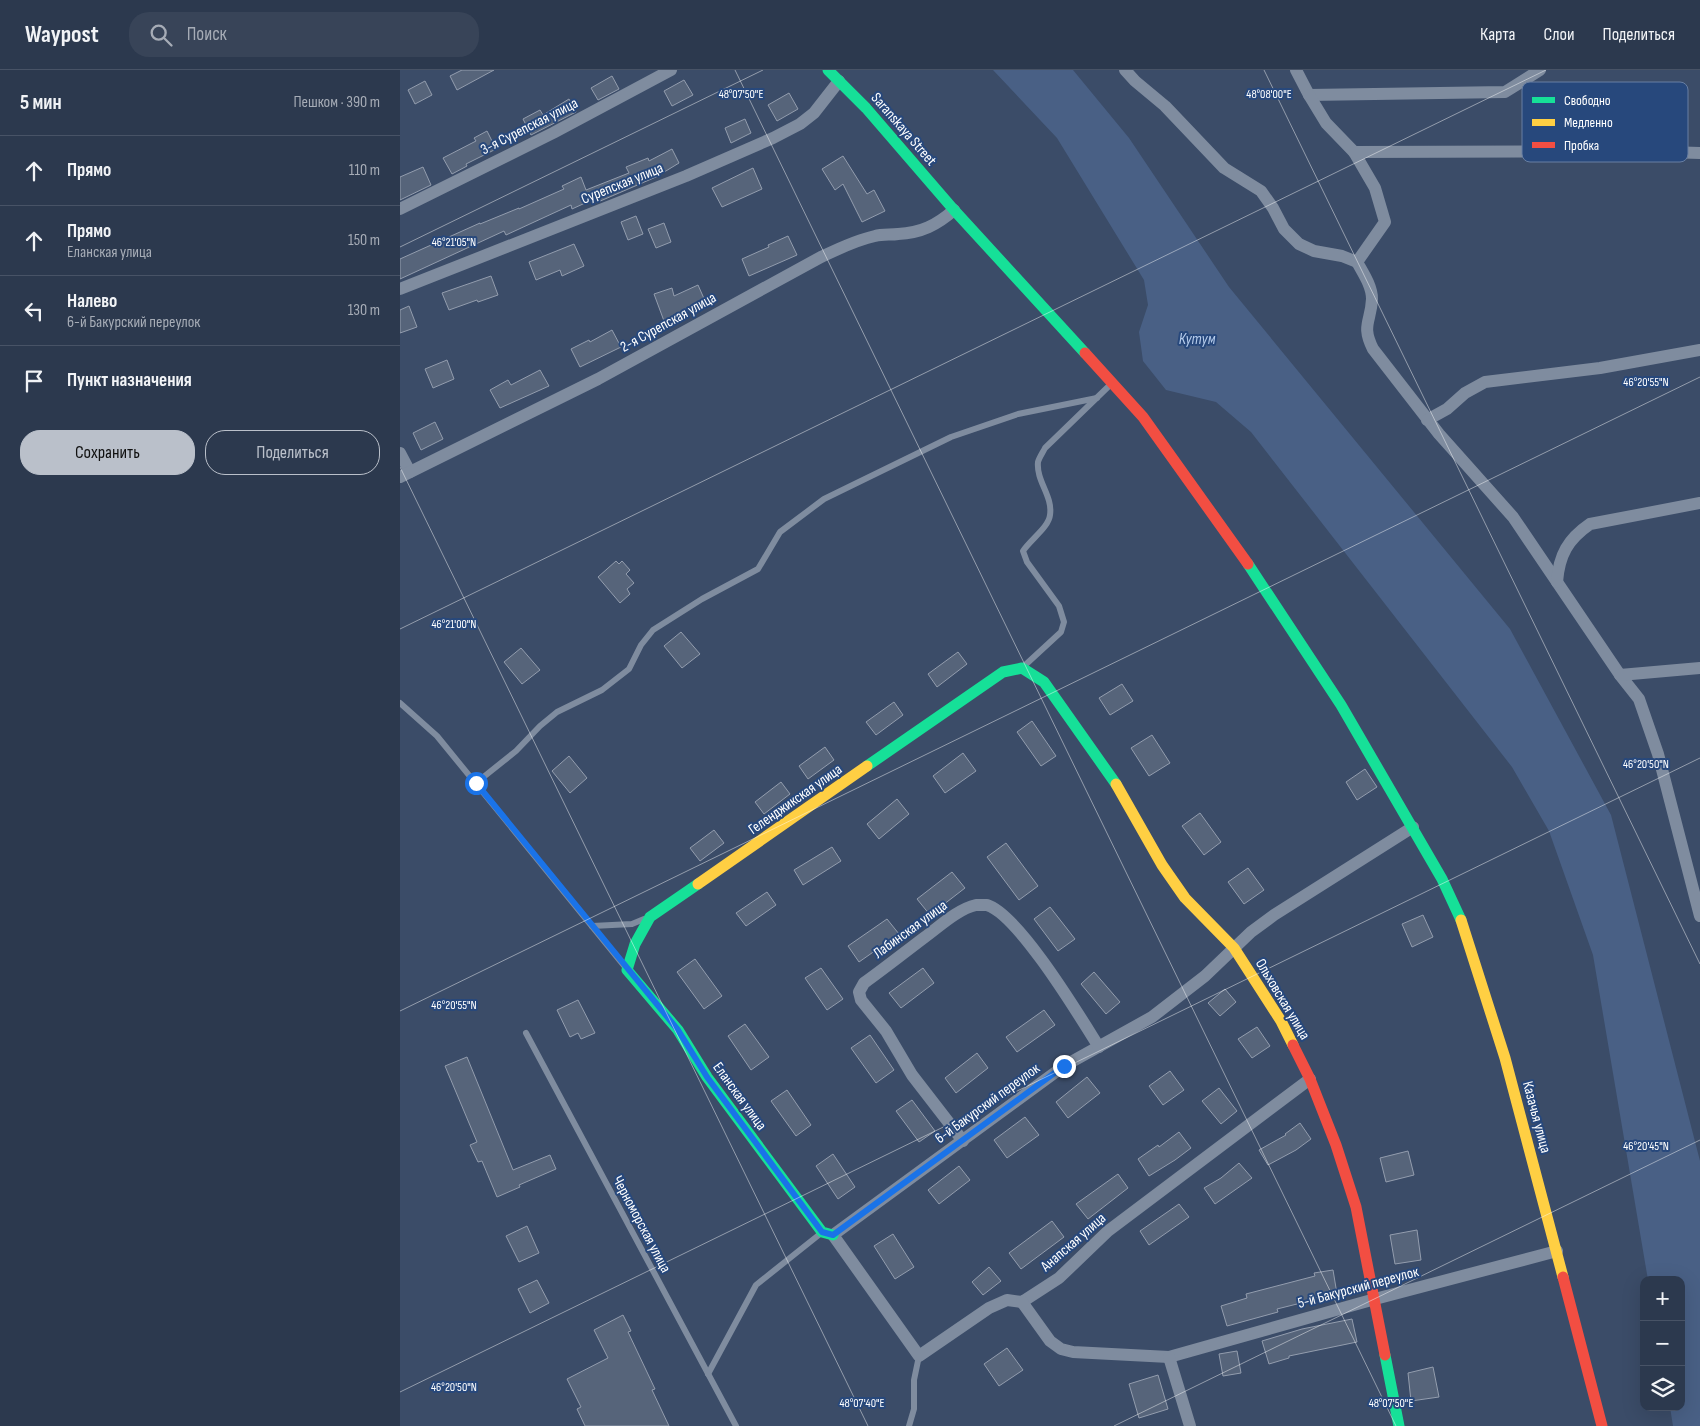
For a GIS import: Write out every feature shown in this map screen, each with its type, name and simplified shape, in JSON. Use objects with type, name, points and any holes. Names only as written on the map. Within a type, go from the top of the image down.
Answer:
[{"type":"street","name":"3-я Сурепская улица","points":[[400,209],[553,133],[671,70]]},
{"type":"street","name":"Saranskaya Street","points":[[828,70],[866,108],[954,210],[1112,383]]},
{"type":"street","points":[[1125,70],[1165,106],[1224,168],[1261,191],[1274,208],[1284,228],[1299,244],[1314,251],[1342,256],[1358,262],[1370,287],[1372,299],[1366,336],[1373,349],[1427,420],[1513,517],[1620,675],[1639,699],[1658,754],[1700,916]]},
{"type":"street","points":[[1296,70],[1326,122],[1354,152],[1375,188],[1384,222],[1358,262]]},
{"type":"street","points":[[1309,95],[1505,92],[1540,70]]},
{"type":"street","name":"Сурепская улица","points":[[400,288],[686,176],[773,138],[800,124],[814,113],[839,81]]},
{"type":"street","points":[[1354,152],[1522,151]]},
{"type":"street","name":"2-я Сурепская улица","points":[[405,475],[598,379],[821,257],[854,242],[877,235],[922,231],[939,222],[954,210]]},
{"type":"street","points":[[1427,420],[1447,409],[1465,392],[1485,382],[1600,368],[1700,350]]},
{"type":"street","name":"Казачья улица","points":[[1112,383],[1144,417],[1264,586],[1341,705],[1414,827],[1442,879],[1461,921],[1505,1058],[1602,1426]]},
{"type":"street","points":[[400,453],[405,475]]},
{"type":"street","points":[[1556,582],[1558,565],[1565,550],[1576,534],[1590,524],[1700,503]]},
{"type":"street","name":"Геленджикская улица","points":[[627,970],[635,944],[650,917],[1004,672],[1022,668]]},
{"type":"street","name":"Ольховская улица","points":[[1022,668],[1044,682],[1111,774],[1162,865],[1185,898],[1234,948],[1281,1021],[1310,1079],[1336,1145],[1356,1208],[1399,1426]]},
{"type":"street","points":[[1620,675],[1700,668]]},
{"type":"street","name":"6-й Бакурский переулок","points":[[828,1234],[963,1141],[1064,1066],[1152,1018],[1205,976],[1234,948],[1274,915],[1414,827]]},
{"type":"street","name":"Лабинская улица","points":[[963,1141],[912,1075],[886,1031],[861,1000],[859,992],[864,983],[964,909],[976,905],[987,905],[1000,913],[1019,931],[1057,982],[1099,1047]]},
{"type":"street","name":"Еланская улица","points":[[627,970],[678,1030],[707,1077],[828,1234]]},
{"type":"street","name":"Анапская улица","points":[[919,1356],[989,1308],[1007,1300],[1022,1302],[1059,1278],[1108,1231],[1310,1079]]},
{"type":"street","points":[[828,1234],[919,1356]]},
{"type":"street","name":"5-й Бакурский переулок","points":[[1022,1302],[1050,1341],[1061,1349],[1073,1352],[1169,1357],[1557,1250]]},
{"type":"street","points":[[1169,1357],[1190,1426]]},
{"type":"lane","points":[[1022,668],[1061,632],[1064,622],[1059,606],[1027,562],[1023,551],[1030,541],[1046,526],[1050,515],[1050,503],[1040,474],[1038,461],[1045,448],[1112,383]]},
{"type":"lane","points":[[476,783],[516,751],[540,726],[557,712],[602,690],[629,669],[641,645],[653,630],[702,599],[758,569],[780,532],[824,499],[951,437],[1018,414],[1097,398]]},
{"type":"lane","points":[[400,703],[438,736],[627,970]]},
{"type":"lane","points":[[592,926],[632,924],[650,917]]},
{"type":"lane","name":"Черноморская улица","points":[[526,1034],[736,1426]]},
{"type":"lane","points":[[708,1374],[756,1285],[828,1234]]},
{"type":"lane","points":[[909,1426],[914,1409],[914,1380],[919,1356]]},
{"type":"water","name":"Кутум","points":[[993,70],[1073,70],[1129,138],[1229,287],[1510,629],[1611,815],[1700,1161],[1700,1426],[1673,1426],[1671,1411],[1685,1411],[1685,1276],[1647,1276],[1593,955],[1549,831],[1512,767],[1251,432],[1216,402],[1166,390],[1143,361],[1139,332],[1148,305],[1144,280],[1057,138]]},
{"type":"building","points":[[462,70],[494,70],[457,90],[450,76]]},
{"type":"building","points":[[612,76],[619,89],[598,100],[591,88]]},
{"type":"building","points":[[684,80],[693,95],[672,106],[664,91]]},
{"type":"building","points":[[425,81],[432,95],[415,104],[408,90]]},
{"type":"building","points":[[789,93],[798,109],[777,121],[768,105]]},
{"type":"building","points":[[569,99],[576,112],[531,135],[523,119],[540,110],[543,115]]},
{"type":"building","points":[[745,119],[751,133],[731,143],[725,128]]},
{"type":"building","points":[[487,131],[496,149],[466,164],[467,166],[452,174],[443,158],[476,141],[474,138]]},
{"type":"building","points":[[672,149],[679,163],[656,177],[598,202],[596,198],[572,209],[571,205],[506,235],[504,231],[400,279],[400,259],[480,223],[519,209],[564,189],[562,186],[581,177],[586,190],[629,173],[626,167],[648,158],[649,161]]},
{"type":"building","points":[[843,156],[867,194],[874,190],[885,211],[862,222],[843,184],[835,190],[822,169]]},
{"type":"building","points":[[423,167],[431,185],[400,200],[400,177]]},
{"type":"building","points":[[753,168],[762,189],[722,207],[712,188]]},
{"type":"building","points":[[636,216],[643,234],[628,240],[621,222]]},
{"type":"building","points":[[664,223],[671,242],[656,248],[648,229]]},
{"type":"building","points":[[788,236],[797,255],[749,276],[742,259]]},
{"type":"building","points":[[574,244],[584,266],[562,276],[560,270],[536,280],[529,262]]},
{"type":"building","points":[[491,276],[498,295],[449,310],[442,293]]},
{"type":"building","points":[[698,285],[706,303],[664,321],[654,294],[672,288],[674,296]]},
{"type":"building","points":[[409,306],[417,327],[400,333],[400,310]]},
{"type":"building","points":[[612,330],[621,347],[580,367],[571,349],[589,340],[590,342]]},
{"type":"building","points":[[447,360],[454,379],[433,388],[425,369]]},
{"type":"building","points":[[540,370],[549,386],[500,408],[490,390],[508,380],[511,385]]},
{"type":"building","points":[[435,422],[443,439],[421,450],[413,433]]},
{"type":"building","points":[[616,561],[619,564],[622,561],[630,570],[626,574],[634,583],[627,589],[630,594],[620,603],[598,577]]},
{"type":"building","points":[[681,632],[700,654],[682,668],[664,646]]},
{"type":"building","points":[[521,648],[540,670],[522,684],[504,662]]},
{"type":"building","points":[[958,652],[967,664],[937,687],[928,674]]},
{"type":"building","points":[[1122,684],[1133,701],[1110,715],[1099,698]]},
{"type":"building","points":[[894,702],[903,715],[876,735],[866,722]]},
{"type":"building","points":[[1032,721],[1056,756],[1041,766],[1017,732]]},
{"type":"building","points":[[1152,735],[1170,763],[1149,776],[1131,748]]},
{"type":"building","points":[[825,747],[834,760],[808,779],[799,766]]},
{"type":"building","points":[[963,753],[976,771],[945,793],[933,776]]},
{"type":"building","points":[[569,756],[587,778],[570,793],[552,771]]},
{"type":"building","points":[[1365,769],[1377,787],[1357,800],[1346,782]]},
{"type":"building","points":[[781,782],[790,794],[764,814],[755,802]]},
{"type":"building","points":[[897,799],[909,814],[879,839],[867,824]]},
{"type":"building","points":[[1200,813],[1221,842],[1204,855],[1182,826]]},
{"type":"building","points":[[714,830],[724,843],[700,861],[690,848]]},
{"type":"building","points":[[1006,843],[1038,886],[1019,900],[987,857]]},
{"type":"building","points":[[832,847],[841,861],[803,885],[794,870]]},
{"type":"building","points":[[1248,868],[1264,890],[1244,904],[1228,882]]},
{"type":"building","points":[[952,872],[965,888],[930,915],[917,899]]},
{"type":"building","points":[[767,892],[776,905],[746,926],[736,913]]},
{"type":"building","points":[[1050,907],[1075,939],[1058,951],[1034,919]]},
{"type":"building","points":[[1423,915],[1433,937],[1412,947],[1402,924]]},
{"type":"building","points":[[887,919],[899,934],[859,962],[848,946]]},
{"type":"building","points":[[695,959],[722,996],[704,1009],[677,972]]},
{"type":"building","points":[[821,968],[843,999],[827,1010],[805,978]]},
{"type":"building","points":[[923,968],[934,983],[901,1008],[889,993]]},
{"type":"building","points":[[1094,972],[1120,1002],[1106,1014],[1081,984]]},
{"type":"building","points":[[1225,989],[1236,1002],[1220,1016],[1208,1003]]},
{"type":"building","points":[[578,1000],[595,1033],[581,1039],[578,1033],[570,1037],[557,1010]]},
{"type":"building","points":[[1044,1010],[1055,1025],[1017,1052],[1006,1037]]},
{"type":"building","points":[[745,1024],[769,1057],[751,1070],[728,1036]]},
{"type":"building","points":[[1257,1027],[1270,1046],[1252,1058],[1238,1039]]},
{"type":"building","points":[[870,1035],[894,1070],[876,1083],[851,1048]]},
{"type":"building","points":[[977,1053],[988,1068],[956,1093],[945,1078]]},
{"type":"building","points":[[467,1057],[513,1170],[550,1155],[556,1169],[497,1197],[482,1161],[478,1162],[470,1145],[477,1142],[445,1066]]},
{"type":"building","points":[[1170,1071],[1184,1090],[1163,1105],[1149,1086]]},
{"type":"building","points":[[1087,1077],[1100,1093],[1068,1118],[1056,1102]]},
{"type":"building","points":[[1219,1088],[1237,1111],[1221,1124],[1202,1101]]},
{"type":"building","points":[[787,1090],[811,1125],[796,1136],[771,1101]]},
{"type":"building","points":[[912,1100],[935,1131],[919,1142],[896,1111]]},
{"type":"building","points":[[1025,1117],[1039,1135],[1007,1158],[994,1140]]},
{"type":"building","points":[[1300,1123],[1311,1139],[1296,1150],[1268,1165],[1259,1150],[1286,1135]]},
{"type":"building","points":[[1179,1132],[1191,1148],[1149,1176],[1138,1159],[1158,1145],[1159,1147]]},
{"type":"building","points":[[1408,1151],[1414,1175],[1386,1182],[1380,1158]]},
{"type":"building","points":[[833,1154],[855,1187],[838,1199],[816,1166]]},
{"type":"building","points":[[1239,1163],[1252,1178],[1215,1204],[1204,1188],[1221,1178]]},
{"type":"building","points":[[959,1166],[970,1180],[939,1204],[928,1190]]},
{"type":"building","points":[[1118,1174],[1128,1188],[1088,1219],[1076,1204]]},
{"type":"building","points":[[1179,1204],[1189,1217],[1149,1245],[1140,1231]]},
{"type":"building","points":[[1052,1221],[1064,1237],[1021,1269],[1009,1253]]},
{"type":"building","points":[[527,1226],[539,1253],[519,1262],[506,1236]]},
{"type":"building","points":[[1417,1230],[1421,1260],[1395,1264],[1390,1235]]},
{"type":"building","points":[[893,1234],[914,1267],[895,1279],[874,1246]]},
{"type":"building","points":[[989,1267],[1001,1281],[983,1295],[972,1282]]},
{"type":"building","points":[[1333,1270],[1337,1294],[1313,1298],[1313,1300],[1277,1309],[1278,1312],[1227,1326],[1221,1306],[1247,1298],[1246,1294],[1315,1276],[1314,1273]]},
{"type":"building","points":[[537,1280],[549,1303],[530,1313],[518,1289]]},
{"type":"building","points":[[623,1315],[631,1331],[628,1332],[655,1389],[652,1390],[669,1426],[585,1426],[577,1409],[581,1407],[567,1379],[608,1358],[594,1330]]},
{"type":"building","points":[[1352,1319],[1357,1342],[1289,1356],[1289,1358],[1269,1364],[1262,1341],[1302,1329]]},
{"type":"building","points":[[1007,1348],[1023,1370],[999,1386],[984,1364]]},
{"type":"building","points":[[1237,1351],[1241,1373],[1223,1376],[1219,1354]]},
{"type":"building","points":[[1433,1367],[1439,1397],[1411,1401],[1408,1373]]},
{"type":"building","points":[[1158,1375],[1168,1409],[1139,1418],[1129,1384]]},
{"type":"traffic: fast","points":[[828,70],[866,108],[954,210],[1085,353]]},
{"type":"traffic: fast","points":[[1248,564],[1341,705],[1442,879],[1461,920]]},
{"type":"traffic: fast","points":[[867,766],[1003,672],[1022,668],[1044,682],[1116,784]]},
{"type":"traffic: fast","points":[[698,884],[650,917],[635,944],[627,970],[678,1030],[707,1077],[822,1232],[833,1235]]},
{"type":"traffic: fast","points":[[1385,1355],[1399,1426]]},
{"type":"traffic: slow","points":[[698,884],[867,766]]},
{"type":"traffic: slow","points":[[1116,784],[1162,865],[1185,898],[1234,948],[1281,1021],[1293,1045]]},
{"type":"traffic: slow","points":[[1461,920],[1505,1058],[1563,1277]]},
{"type":"traffic: jam","points":[[1085,353],[1143,417],[1248,564]]},
{"type":"traffic: jam","points":[[1293,1045],[1310,1079],[1336,1145],[1356,1207],[1385,1355]]},
{"type":"traffic: jam","points":[[1563,1277],[1602,1426]]},
{"type":"route","points":[[476,783],[678,1030],[707,1077],[822,1232],[833,1235],[1064,1066]]}]
